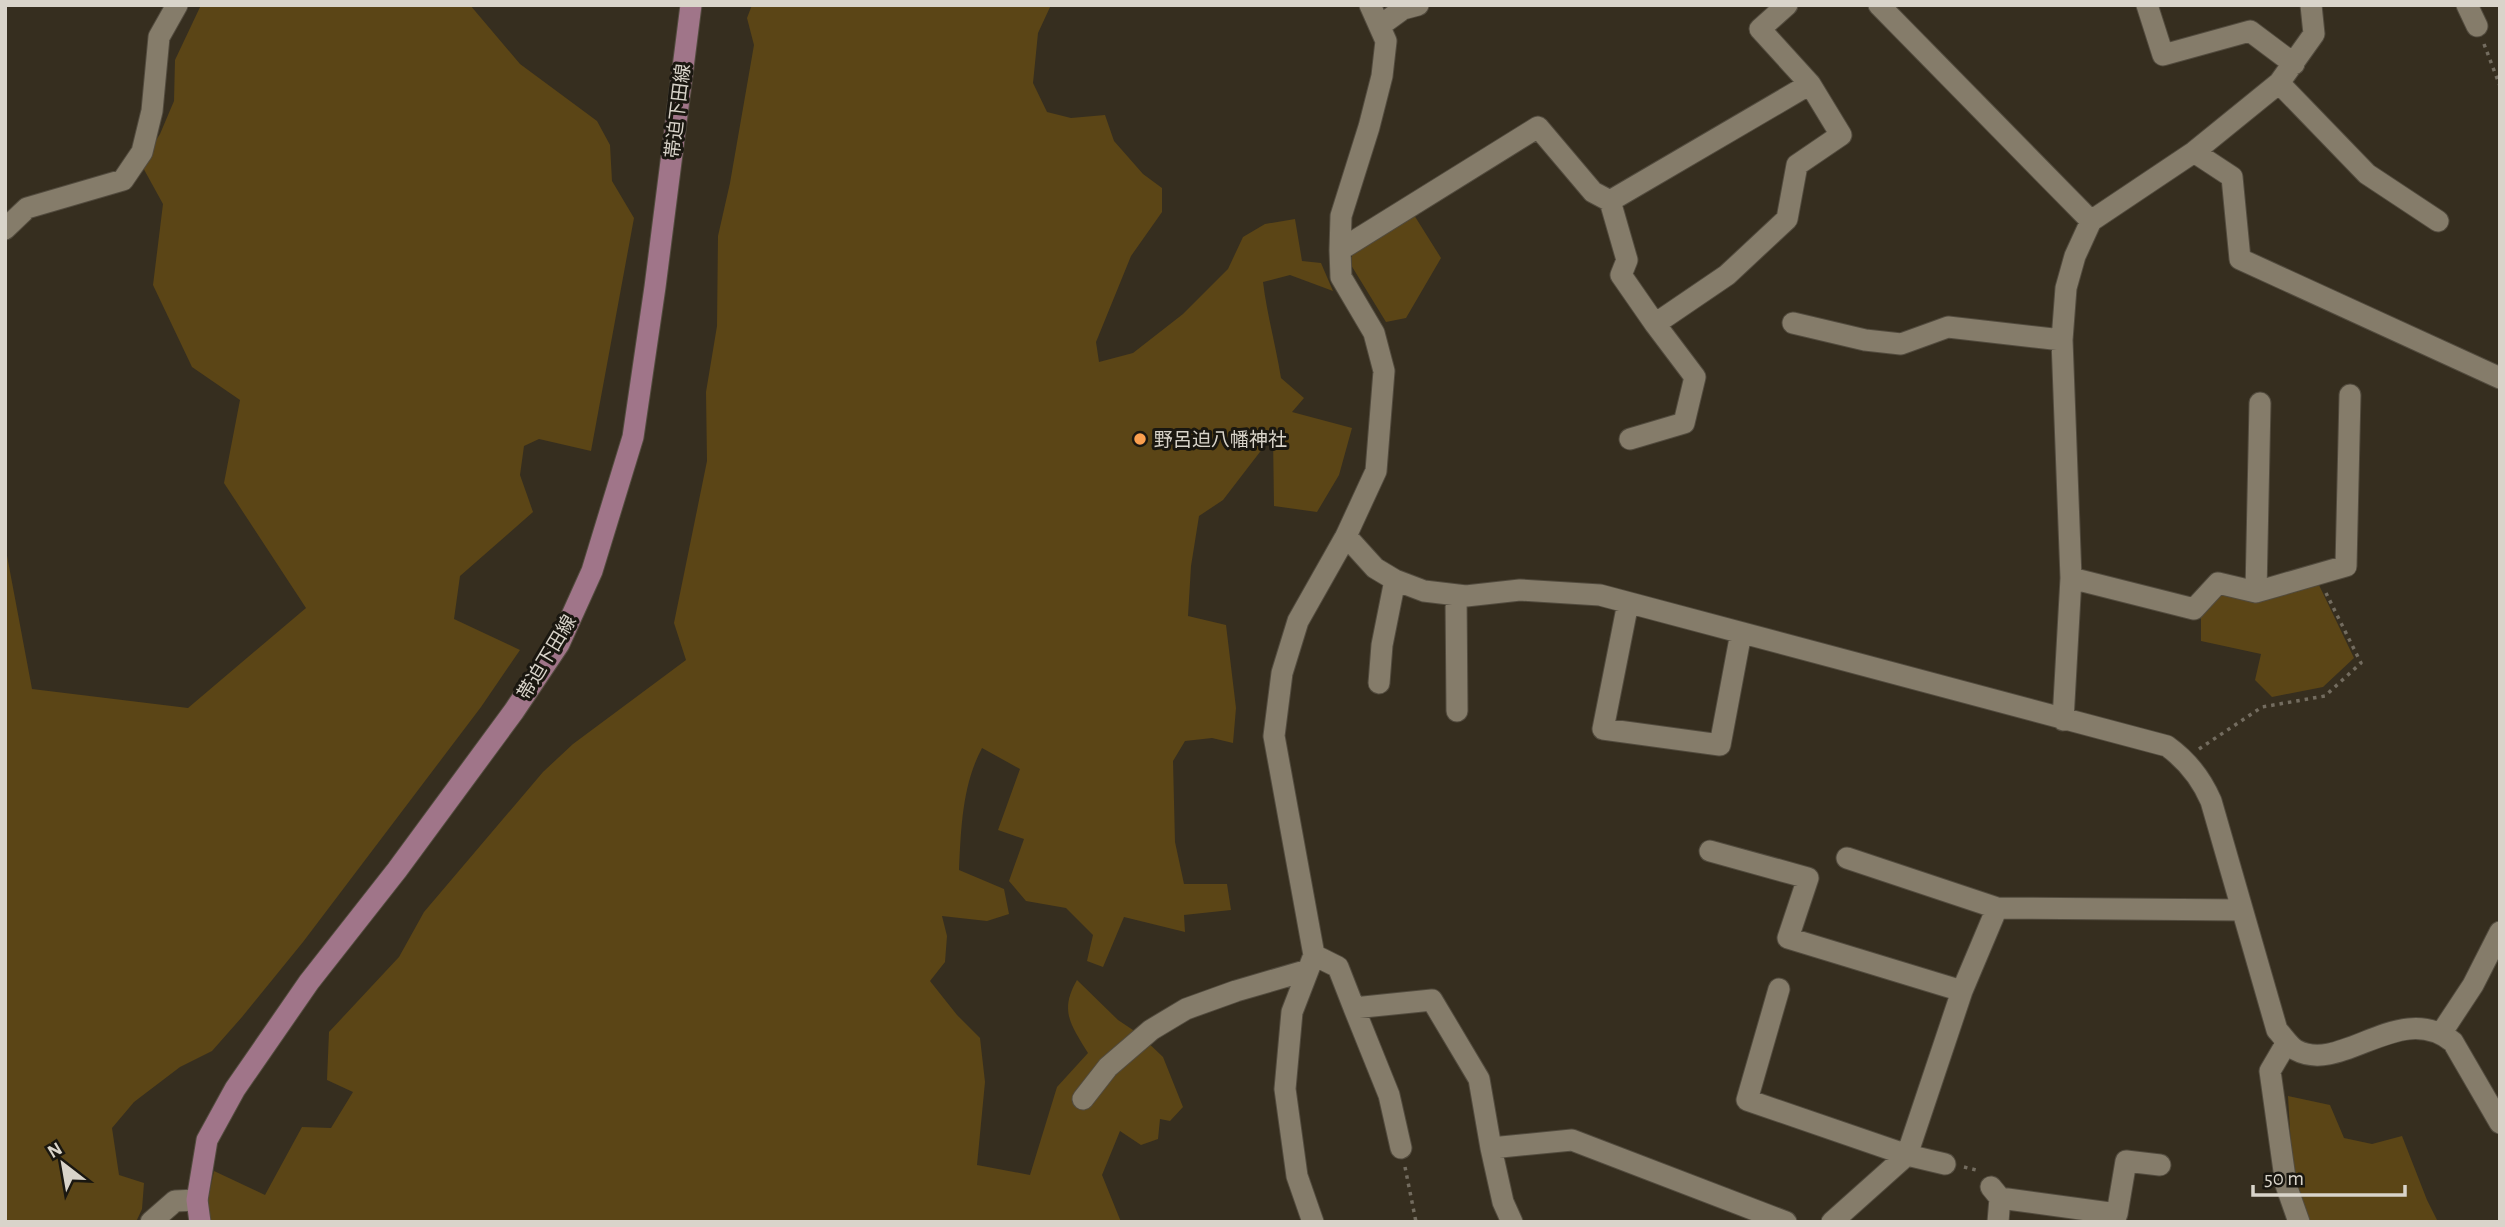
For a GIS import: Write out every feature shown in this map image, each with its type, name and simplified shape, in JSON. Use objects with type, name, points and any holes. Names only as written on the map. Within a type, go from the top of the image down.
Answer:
[{"type":"main road","name":"帯迫下田線","points":[[200,1222],[197,1200],[207,1139],[235,1089],[309,982],[397,870],[514,711],[559,644],[592,571],[633,437],[691,5]]},
{"type":"street","points":[[5,229],[27,208],[123,180],[142,152],[152,111],[159,37],[177,5]]},
{"type":"street","points":[[1313,1222],[1297,1176],[1285,1089],[1292,1012],[1311,963],[1274,736],[1282,673],[1298,621],[1346,536],[1376,471],[1384,371],[1374,333],[1341,277],[1340,250],[1341,216],[1369,127],[1386,41],[1370,5]]},
{"type":"street","points":[[1381,25],[1403,9],[1418,5]]},
{"type":"street","points":[[1655,324],[1727,275],[1787,219],[1797,165],[1841,135],[1810,84],[1760,29],[1787,5]]},
{"type":"street","points":[[1879,5],[2091,221]]},
{"type":"street","points":[[2147,5],[2163,55],[2250,31],[2294,64]]},
{"type":"street","points":[[2063,720],[2071,578],[2062,340],[2066,288],[2075,256],[2091,221],[2194,152],[2279,83],[2314,34],[2311,5]]},
{"type":"street","points":[[2466,5],[2477,26]]},
{"type":"street","points":[[2279,83],[2367,174],[2438,220]]},
{"type":"street","points":[[1610,201],[1810,84]]},
{"type":"street","points":[[1340,250],[1538,127],[1593,192],[1610,201],[1627,260],[1621,275],[1695,377],[1684,423],[1630,439]]},
{"type":"street","points":[[2194,152],[2232,177],[2240,259],[2500,378]]},
{"type":"street","points":[[1793,324],[1865,340],[1901,344],[1948,327],[2062,340]]},
{"type":"street","points":[[2071,578],[2194,608],[2218,583],[2256,593],[2346,566],[2350,395]]},
{"type":"street","points":[[2256,593],[2260,402]]},
{"type":"street","points":[[1346,536],[1375,568],[1395,580],[1424,591],[1466,596],[1520,590],[1600,595],[2167,746],[2184,758],[2203,782],[2211,801],[2277,1030],[2287,1042],[2295,1050],[2315,1056],[2408,1028],[2427,1028],[2442,1032],[2454,1042],[2495,1102],[2500,1123]]},
{"type":"street","points":[[1379,683],[1382,645],[1395,580]]},
{"type":"street","points":[[1456,595],[1457,711]]},
{"type":"street","points":[[1628,603],[1603,729],[1720,745],[1741,633]]},
{"type":"street","points":[[1710,851],[1808,878],[1788,938],[1962,991]]},
{"type":"street","points":[[1847,858],[1997,908],[2241,910]]},
{"type":"street","points":[[1832,1222],[1907,1154],[1962,991],[1997,908]]},
{"type":"street","points":[[2442,1032],[2473,985],[2500,932]]},
{"type":"street","points":[[1083,1099],[1108,1067],[1152,1030],[1186,1009],[1311,963],[1338,967],[1389,1095],[1401,1147]]},
{"type":"street","points":[[1779,989],[1747,1100],[1907,1154],[1945,1164]]},
{"type":"street","points":[[1354,1008],[1432,1000],[1479,1079],[1503,1202],[1512,1222]]},
{"type":"street","points":[[2287,1042],[2270,1071],[2286,1185],[2299,1222]]},
{"type":"street","points":[[1491,1148],[1572,1140],[1786,1222]]},
{"type":"street","points":[[1998,1222],[1995,1193],[2117,1214],[2126,1161],[2160,1165]]},
{"type":"street","points":[[150,1222],[175,1201],[197,1200]]},
{"type":"path","points":[[2477,26],[2500,86]]},
{"type":"path","points":[[2184,758],[2262,707],[2325,696],[2361,663],[2317,576]]},
{"type":"path","points":[[1401,1147],[1416,1222]]},
{"type":"path","points":[[1945,1164],[1980,1170],[1995,1193]]},
{"type":"shaded area","points":[[201,5],[470,5],[520,64],[597,121],[610,145],[612,181],[634,218],[591,451],[539,439],[524,446],[520,475],[533,512],[460,576],[454,619],[520,650],[481,707],[303,942],[242,1017],[212,1051],[180,1067],[134,1102],[112,1128],[119,1175],[144,1183],[142,1209],[136,1222],[5,1222],[5,545],[32,689],[188,708],[306,608],[224,483],[240,400],[192,367],[153,285],[163,204],[141,164],[160,134],[174,101],[175,60]]},
{"type":"shaded area","points":[[752,5],[1051,5],[1038,33],[1033,83],[1047,112],[1071,118],[1105,115],[1114,141],[1143,174],[1162,188],[1162,212],[1131,256],[1096,342],[1099,362],[1133,353],[1183,314],[1228,269],[1243,237],[1265,224],[1295,219],[1302,261],[1321,263],[1333,291],[1290,275],[1263,282],[1281,378],[1304,398],[1292,412],[1352,428],[1339,475],[1317,512],[1274,506],[1273,435],[1223,500],[1199,516],[1191,566],[1188,616],[1226,625],[1236,708],[1233,743],[1212,738],[1185,741],[1173,761],[1175,842],[1184,884],[1227,884],[1231,910],[1184,915],[1185,932],[1124,917],[1103,967],[1087,961],[1093,935],[1066,908],[1026,901],[1009,881],[1024,839],[998,830],[1020,769],[982,748],[966,792],[959,870],[1004,889],[1009,914],[987,921],[942,916],[947,936],[945,962],[930,981],[957,1015],[980,1038],[985,1082],[977,1165],[1030,1175],[1057,1087],[1088,1053],[1069,1018],[1069,1001],[1077,980],[1118,1020],[1139,1034],[1163,1057],[1183,1107],[1170,1121],[1160,1119],[1158,1139],[1141,1145],[1120,1131],[1102,1175],[1121,1222],[203,1222],[214,1171],[265,1195],[302,1127],[331,1128],[353,1092],[327,1080],[329,1032],[399,957],[424,912],[543,772],[573,744],[686,660],[674,623],[707,461],[706,392],[717,326],[718,236],[754,45],[747,18]]},
{"type":"shaded area","points":[[1414,215],[1441,258],[1406,318],[1386,322],[1351,265],[1352,255]]},
{"type":"shaded area","points":[[2318,583],[2354,658],[2323,687],[2272,697],[2255,680],[2261,654],[2201,641],[2201,615],[2221,592],[2272,599]]},
{"type":"shaded area","points":[[2288,1096],[2330,1105],[2344,1138],[2372,1144],[2402,1136],[2438,1222],[2307,1222],[2294,1197]]},
{"type":"place","name":"野呂迫八幡神社","points":[[1140,439]]}]
